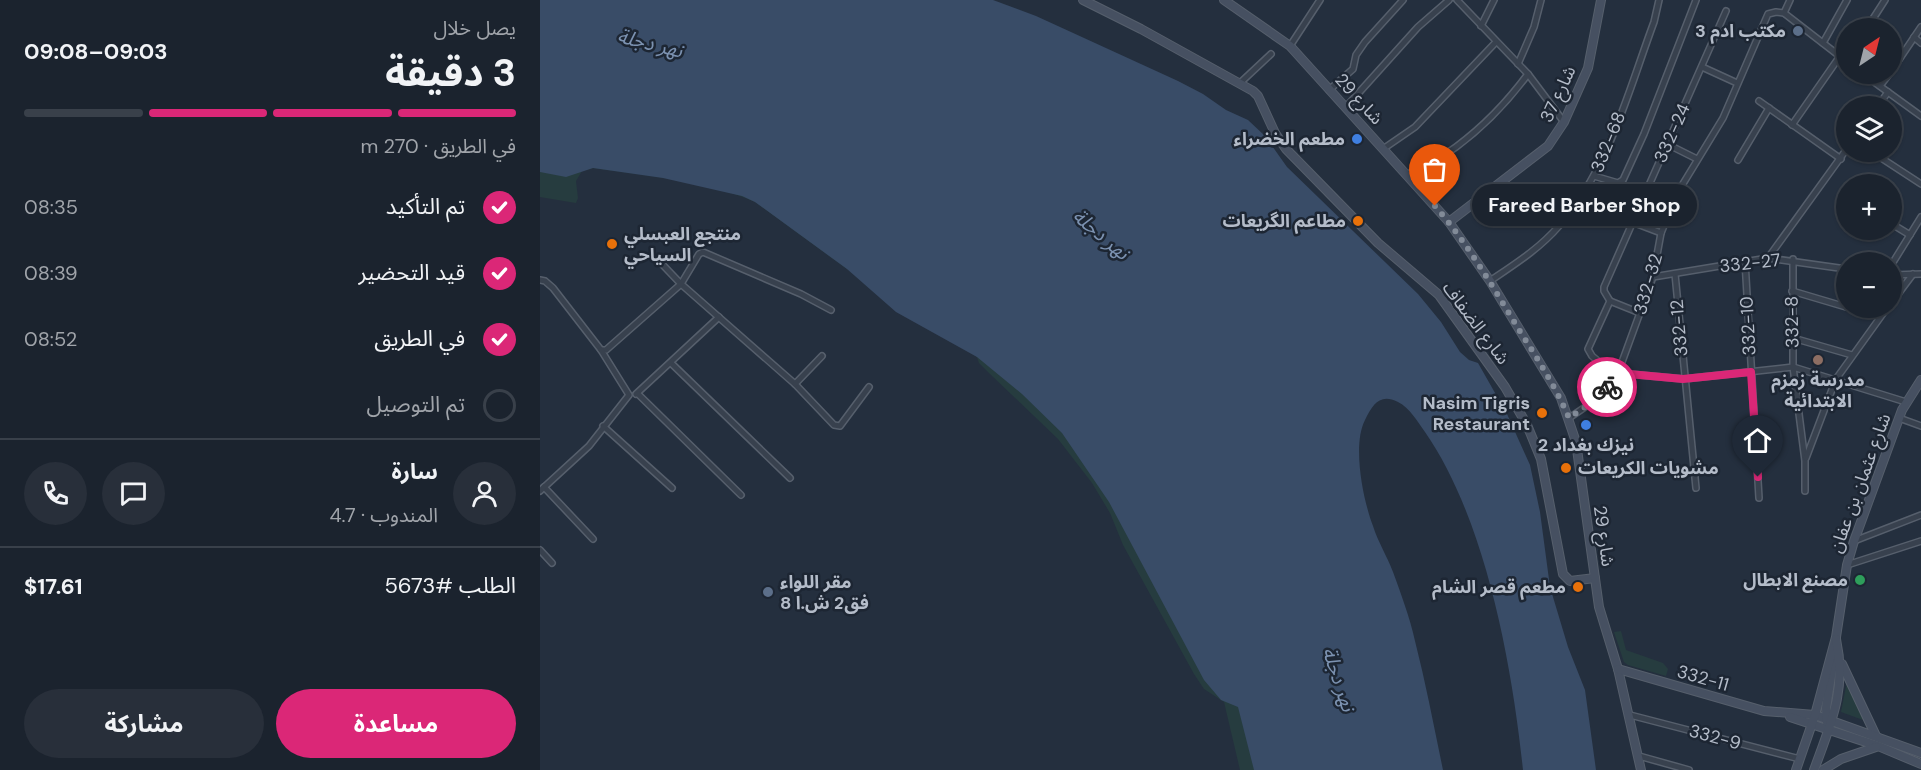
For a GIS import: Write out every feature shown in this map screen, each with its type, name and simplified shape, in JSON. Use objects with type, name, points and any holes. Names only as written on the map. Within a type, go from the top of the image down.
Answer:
[{"type":"street","name":"شارع الضفاف","points":[[1083,0],[1240,83],[1258,96],[1275,133],[1286,149],[1378,243],[1439,296],[1498,378],[1527,425],[1541,459],[1563,574],[1570,581],[1595,578]]},
{"type":"street","name":"شارع 29","points":[[1224,0],[1290,46],[1449,222],[1490,281],[1553,384],[1569,418],[1576,442],[1599,607],[1630,715],[1641,770]]},
{"type":"street","points":[[1290,46],[1320,0]]},
{"type":"street","points":[[1329,90],[1353,69],[1356,55],[1365,42],[1403,0]]},
{"type":"street","points":[[1346,107],[1418,27],[1449,0]]},
{"type":"street","points":[[1457,0],[1528,74],[1564,122]]},
{"type":"street","points":[[1481,26],[1494,0]]},
{"type":"street","points":[[1518,64],[1531,36],[1541,0]]},
{"type":"street","name":"شارع 37","points":[[1449,222],[1548,146],[1564,122],[1588,68],[1601,0]]},
{"type":"street","name":"332-68","points":[[1490,281],[1532,252],[1558,227],[1588,189],[1654,22],[1659,0]]},
{"type":"street","points":[[1594,176],[1618,183],[1623,180],[1644,134],[1696,0]]},
{"type":"street","points":[[1790,0],[1784,13],[1836,53]]},
{"type":"street","points":[[1823,43],[1847,0]]},
{"type":"street","points":[[1873,18],[1885,0]]},
{"type":"street","name":"332-24","points":[[1617,375],[1592,356],[1588,349],[1610,301],[1604,291],[1605,287],[1726,11]]},
{"type":"street","name":"332-32","points":[[1569,418],[1597,399],[1617,375],[1653,277],[1661,233],[1678,192],[1723,118],[1768,14],[1784,13]]},
{"type":"street","points":[[1902,55],[1921,27]]},
{"type":"street","points":[[1914,36],[1921,43]]},
{"type":"street","points":[[1383,149],[1415,127],[1496,42]]},
{"type":"street","points":[[1240,83],[1271,54]]},
{"type":"street","points":[[1792,125],[1836,62]]},
{"type":"street","points":[[1702,67],[1737,83]]},
{"type":"street","points":[[1407,175],[1425,162],[1455,148],[1507,101],[1528,74]]},
{"type":"street","points":[[1877,84],[1921,117]]},
{"type":"street","points":[[1885,96],[1888,92]]},
{"type":"street","points":[[1759,101],[1836,156]]},
{"type":"street","points":[[1738,160],[1769,108]]},
{"type":"street","points":[[1667,144],[1696,159]]},
{"type":"street","points":[[1768,258],[1839,162]]},
{"type":"street","points":[[1887,162],[1921,184]]},
{"type":"street","points":[[1899,252],[1921,217]]},
{"type":"street","points":[[1632,222],[1661,233]]},
{"type":"street","points":[[1902,230],[1910,235]]},
{"type":"street","points":[[601,350],[606,350],[681,284],[699,254],[703,252],[831,309]]},
{"type":"street","name":"332-27","points":[[1653,277],[1768,258],[1836,266]]},
{"type":"street","name":"332-8","points":[[1793,260],[1792,367],[1805,461],[1805,491]]},
{"type":"street","name":"332-10","points":[[1745,261],[1759,498]]},
{"type":"street","points":[[660,262],[681,284],[795,384],[838,427],[869,387]]},
{"type":"street","name":"332-12","points":[[1675,274],[1683,379],[1696,489]]},
{"type":"street","points":[[1902,289],[1913,274]]},
{"type":"street","points":[[1902,275],[1921,274]]},
{"type":"street","points":[[540,280],[553,288],[601,350],[629,394]]},
{"type":"street","points":[[1792,291],[1836,304]]},
{"type":"street","points":[[1610,301],[1640,313]]},
{"type":"street","points":[[629,394],[638,394],[719,317]]},
{"type":"street","points":[[1805,461],[1836,380],[1879,318]]},
{"type":"street","points":[[1793,338],[1852,355]]},
{"type":"street","points":[[795,384],[822,356]]},
{"type":"street","points":[[671,363],[790,478]]},
{"type":"street","points":[[1617,375],[1683,379],[1792,367],[1906,402]]},
{"type":"street","name":"شارع عثمان بن عفان","points":[[1796,770],[1815,715],[1836,637],[1847,565],[1854,541],[1899,418],[1906,402],[1921,380]]},
{"type":"street","points":[[594,539],[542,489],[576,459],[629,394]]},
{"type":"street","points":[[638,394],[741,495]]},
{"type":"street","points":[[1899,418],[1921,426]]},
{"type":"street","points":[[603,426],[672,488]]},
{"type":"street","points":[[1854,541],[1921,514]]},
{"type":"street","points":[[1847,565],[1921,541]]},
{"type":"street","points":[[540,550],[552,563]]},
{"type":"street","points":[[1829,719],[1836,637]]},
{"type":"street","name":"شارع عثمان بن عفان","points":[[1814,770],[1829,729],[1829,719],[1840,681],[1841,663],[1836,637]]},
{"type":"street","points":[[1841,663],[1876,736]]},
{"type":"street","name":"332-11","points":[[1618,669],[1829,729],[1921,764]]},
{"type":"street","name":"332-11","points":[[1780,714],[1815,715],[1921,753]]},
{"type":"street","name":"332-9","points":[[1630,715],[1800,759]]},
{"type":"street","points":[[1823,770],[1841,759],[1878,746]]},
{"type":"street","points":[[1639,756],[1689,770]]},
{"type":"green space","points":[[569,162],[744,189],[988,347],[1086,460],[1217,649],[1264,770],[1240,770],[1224,702],[1204,689],[1194,674],[1123,545],[1110,513],[1092,483],[1058,439],[979,363],[977,357],[847,269],[755,202],[736,195],[676,180],[593,168],[582,171],[576,181],[578,198],[576,203],[540,197],[540,164]]},
{"type":"green space","points":[[1621,631],[1626,650],[1663,663],[1668,669],[1666,676],[1624,662],[1614,632]]},
{"type":"green space","points":[[1848,681],[1863,720],[1841,712]]},
{"type":"water","name":"نهر دجلة","points":[[540,0],[993,0],[1036,16],[1178,81],[1203,94],[1226,110],[1248,120],[1265,136],[1287,167],[1418,294],[1441,322],[1460,352],[1469,360],[1478,363],[1507,414],[1530,465],[1540,512],[1550,587],[1568,647],[1585,690],[1596,770],[1523,770],[1512,685],[1493,595],[1480,550],[1446,467],[1425,432],[1410,411],[1398,402],[1386,399],[1374,405],[1361,431],[1360,473],[1369,515],[1393,572],[1411,624],[1443,770],[1254,770],[1238,707],[1221,700],[1204,680],[1109,502],[1062,433],[1022,394],[977,357],[896,312],[847,269],[755,202],[742,196],[663,178],[593,168],[566,177],[540,172]]},
{"type":"way so far","points":[[1435,206],[1449,222],[1490,281],[1553,384],[1569,418],[1597,399],[1607,387]]},
{"type":"place","name":"مكتب ادم 3","points":[[1798,31]]},
{"type":"place","name":"مطعم الخضراء","points":[[1357,139]]},
{"type":"place","name":"Fareed Barber Shop","points":[[1435,206]]},
{"type":"place","name":"مطاعم الگريعات","points":[[1358,221]]},
{"type":"place","name":"منتجع العبسلي السياحي","points":[[612,244]]},
{"type":"place","name":"مدرسة زمزم الابتدائية","points":[[1818,360]]},
{"type":"place","name":"Nasim Tigris Restaurant","points":[[1542,413]]},
{"type":"place","name":"نيزك بغداد 2","points":[[1586,425]]},
{"type":"place","name":"مشويات الكريعات","points":[[1566,468]]},
{"type":"place","name":"مصنع الابطال","points":[[1860,580]]},
{"type":"place","name":"مطعم قصر الشام","points":[[1578,587]]},
{"type":"place","name":"مقر اللواء 8 فق2 ش.ا","points":[[768,592]]},
{"type":"route","points":[[1607,387],[1618,373],[1683,379],[1751,372],[1758,477]]}]
